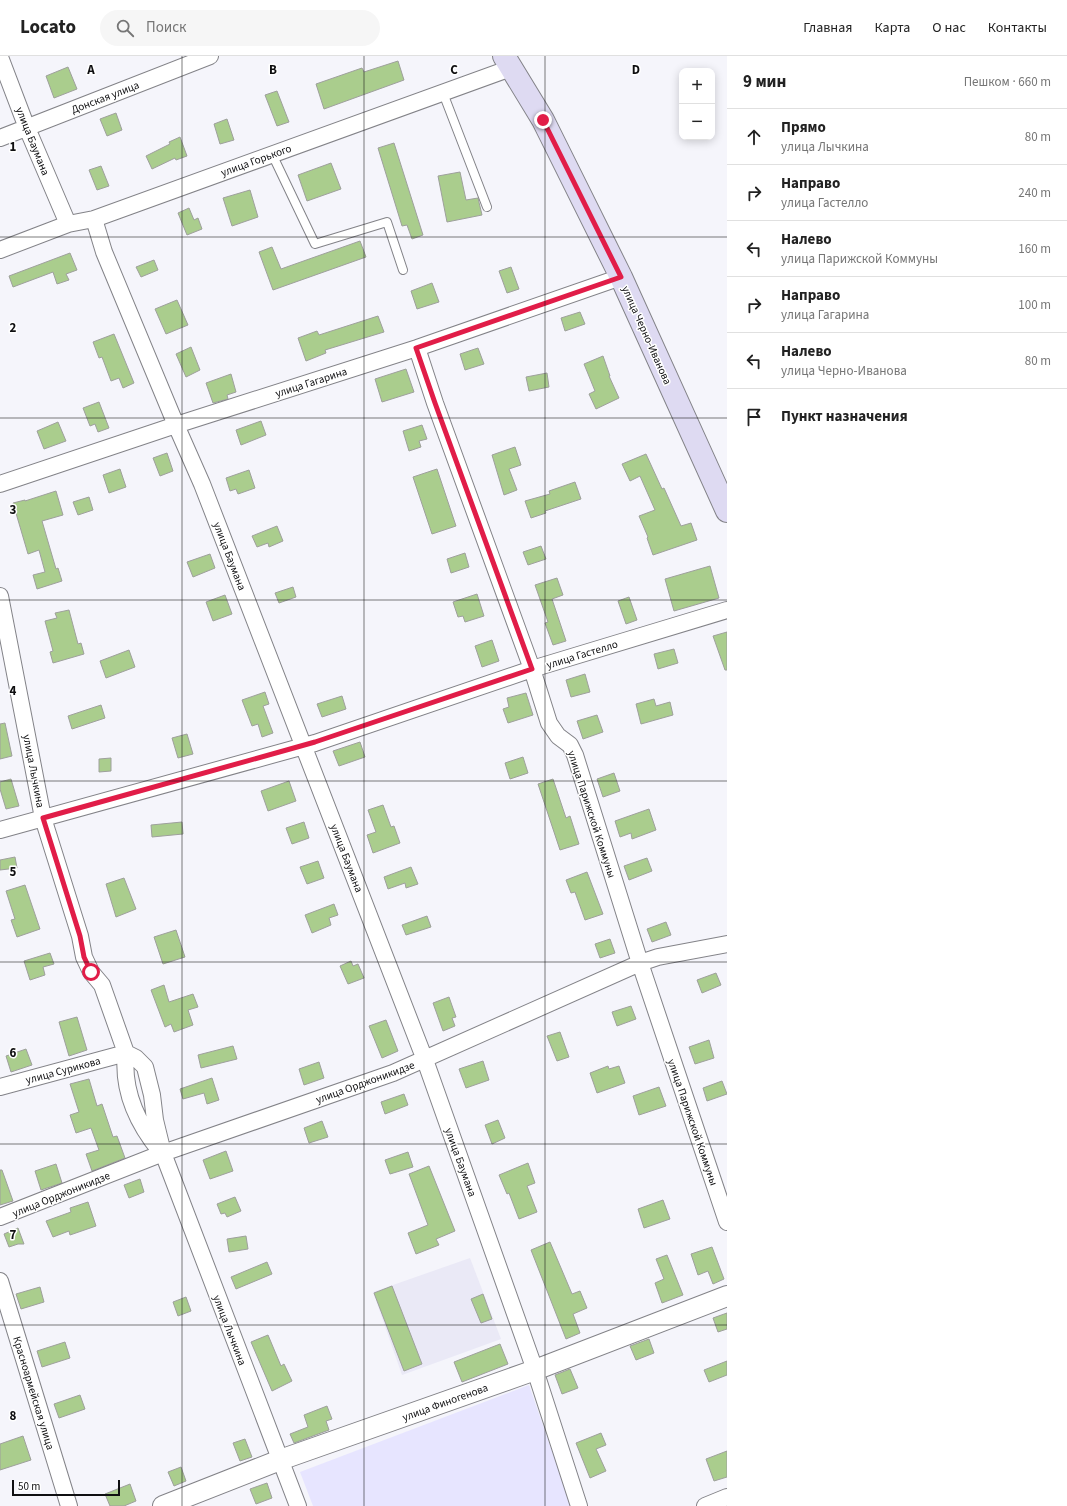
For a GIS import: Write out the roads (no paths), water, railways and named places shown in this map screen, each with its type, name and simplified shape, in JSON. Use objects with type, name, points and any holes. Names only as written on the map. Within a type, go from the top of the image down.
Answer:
[{"type":"main road","name":"улица Черно-Иванова","points":[[508,62],[543,120],[621,277],[727,512]]},
{"type":"street","name":"Донская улица","points":[[0,138],[210,56]]},
{"type":"street","name":"улица Баумана","points":[[0,57],[27,128],[68,224]]},
{"type":"street","name":"улица Горького","points":[[0,250],[68,224],[94,219],[443,93],[508,62]]},
{"type":"street","name":"улица Баумана","points":[[94,219],[104,252],[205,491],[425,1060],[535,1370],[579,1506]]},
{"type":"street","name":"улица Гагарина","points":[[0,484],[176,425],[416,348],[621,277]]},
{"type":"street","name":"улица Парижской Коммуны","points":[[416,348],[532,669],[549,723],[558,736],[570,745],[575,756],[640,963],[727,1222]]},
{"type":"street","name":"улица Лычкина","points":[[0,596],[43,818],[80,936],[84,957],[91,972],[102,986],[126,1053],[124,1066],[126,1081],[134,1110],[148,1136],[163,1153]]},
{"type":"street","name":"улица Гастелло","points":[[0,830],[304,746],[532,669],[727,610]]},
{"type":"street","name":"улица Орджоникидзе","points":[[0,1218],[163,1153],[393,1073],[640,963],[658,957],[727,944]]},
{"type":"street","name":"улица Лычкина","points":[[126,1053],[136,1058],[145,1067],[163,1153],[298,1506]]},
{"type":"street","name":"улица Сурикова","points":[[0,1087],[126,1053]]},
{"type":"street","name":"Красноармейская улица","points":[[0,1281],[69,1506]]},
{"type":"street","name":"улица Финогенова","points":[[163,1506],[280,1460],[535,1370],[727,1296]]},
{"type":"street","points":[[705,1506],[727,1497]]},
{"type":"lane","points":[[443,93],[487,207]]},
{"type":"lane","points":[[272,154],[315,244],[387,222],[403,270]]}]
